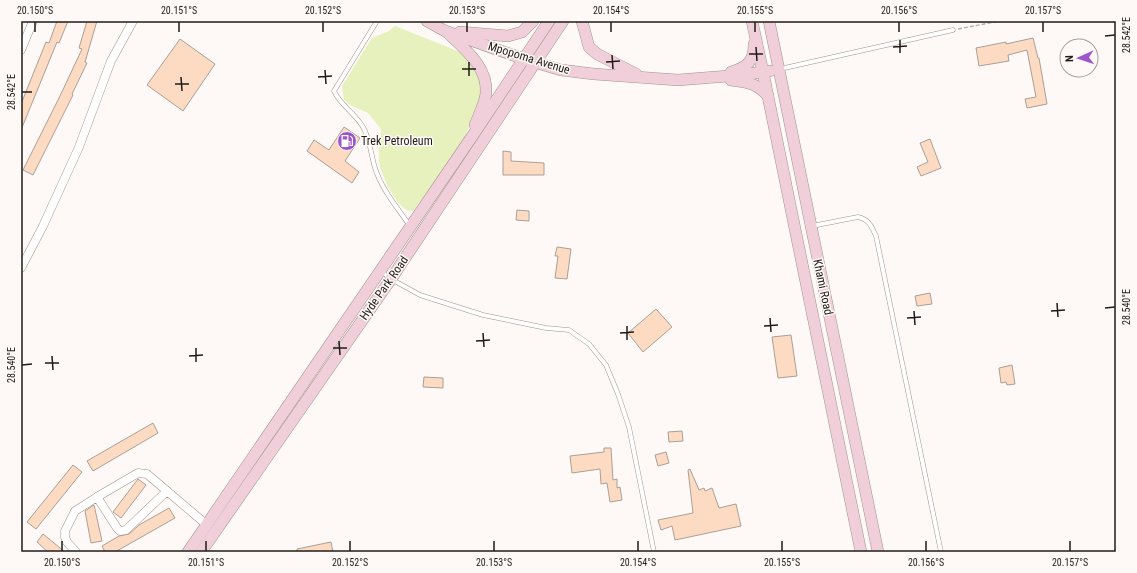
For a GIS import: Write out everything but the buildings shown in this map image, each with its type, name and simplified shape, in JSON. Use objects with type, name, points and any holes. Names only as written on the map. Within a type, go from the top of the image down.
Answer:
[{"type":"street","points":[[21,50],[33,21]]},
{"type":"street","points":[[21,268],[43,226],[79,147],[112,61],[133,21]]},
{"type":"street","name":"Mpopoma Avenue","points":[[427,21],[446,31],[524,59],[561,70],[678,80],[764,72],[779,69]]},
{"type":"street","points":[[446,31],[508,36],[522,32],[533,21]]},
{"type":"street","name":"Hyde Park Road","points":[[188,552],[469,141],[549,21]]},
{"type":"street","name":"Hyde Park Road","points":[[201,552],[391,280],[563,21]]},
{"type":"street","points":[[582,21],[589,47],[597,54],[642,77]]},
{"type":"street","name":"Khami Road","points":[[769,21],[878,552]]},
{"type":"street","points":[[718,77],[739,70],[752,60],[754,54],[753,26]]},
{"type":"street","name":"Khami Road","points":[[753,26],[764,72],[861,552]]},
{"type":"street","points":[[446,31],[477,62],[485,78],[486,93],[469,141]]},
{"type":"street","points":[[718,77],[755,84],[768,96]]},
{"type":"street","points":[[76,552],[67,542],[65,537],[65,531],[75,511],[138,473],[147,474],[207,525]]},
{"type":"street","points":[[97,497],[120,531],[126,530],[167,491]]},
{"type":"lane","points":[[377,21],[334,91],[338,98],[354,114],[363,128],[381,183],[410,226]]},
{"type":"lane","points":[[779,69],[953,30]]},
{"type":"lane","points":[[810,226],[858,217],[864,219],[870,224],[876,236],[941,552]]},
{"type":"lane","points":[[380,271],[391,280],[420,295],[483,316],[546,328],[569,330],[589,344],[606,366],[618,394],[629,427],[654,552]]},
{"type":"path","points":[[953,30],[1000,21]]},
{"type":"green space","points":[[395,26],[460,52],[473,63],[480,77],[482,92],[462,145],[413,211],[407,210],[398,202],[385,180],[380,165],[379,156],[381,129],[368,113],[352,106],[344,100],[342,86],[372,38],[389,31]]},
{"type":"place","name":"Trek Petroleum","points":[[347,141]]}]
